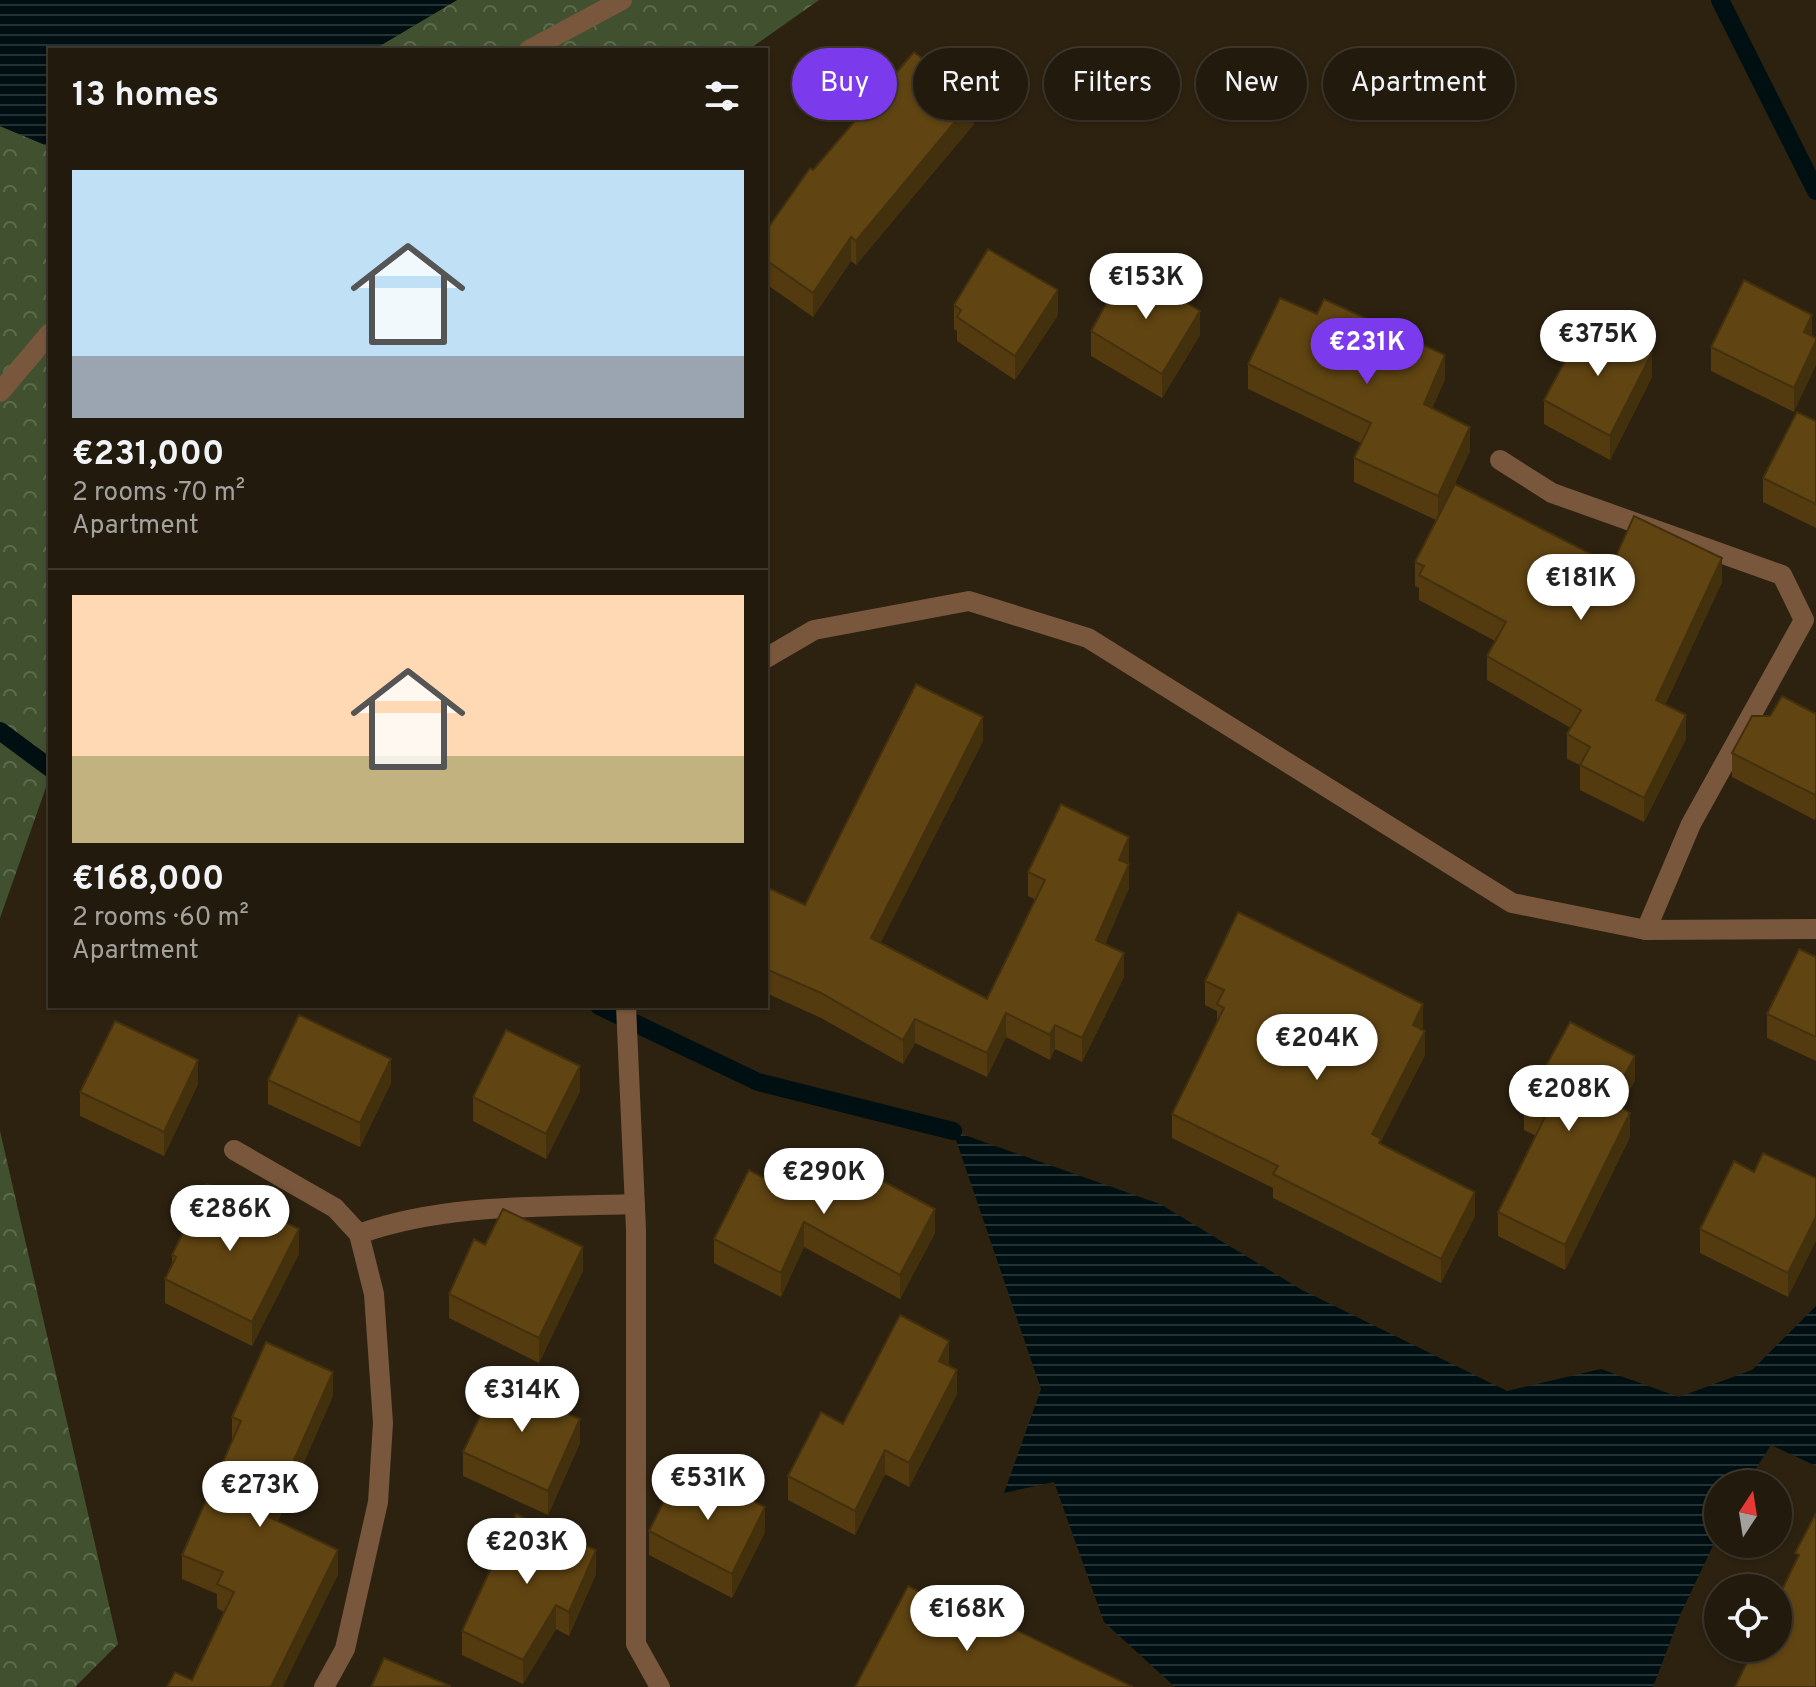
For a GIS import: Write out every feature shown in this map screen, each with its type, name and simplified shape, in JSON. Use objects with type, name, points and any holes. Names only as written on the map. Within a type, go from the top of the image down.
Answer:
[{"type":"lane","points":[[533,48],[622,0]]},
{"type":"lane","points":[[0,392],[48,335]]},
{"type":"lane","points":[[1500,460],[1552,493],[1782,575],[1804,620],[1691,824],[1646,930]]},
{"type":"lane","points":[[768,657],[814,630],[969,601],[1088,638],[1512,903],[1646,930],[1816,929]]},
{"type":"lane","points":[[626,1008],[635,1204],[636,1644],[660,1687]]},
{"type":"lane","points":[[234,1150],[335,1208],[359,1234],[374,1294],[383,1423],[378,1502],[345,1649],[324,1687]]},
{"type":"lane","points":[[359,1234],[390,1223],[499,1208],[635,1204]]},
{"type":"green space","points":[[457,0],[819,0],[751,48],[376,48]]},
{"type":"green space","points":[[0,126],[48,146],[48,782],[0,918]]},
{"type":"green space","points":[[0,1131],[118,1644],[75,1687],[0,1687]]},
{"type":"shaded area","points":[[0,0],[457,0],[376,48],[48,48],[48,146],[0,126]]},
{"type":"shaded area","points":[[953,1131],[1160,1204],[1302,1290],[1507,1391],[1601,1369],[1679,1397],[1752,1370],[1816,1306],[1816,1466],[1771,1445],[1755,1470],[1704,1470],[1704,1558],[1707,1558],[1681,1613],[1653,1687],[1175,1687],[1104,1622],[1054,1482],[1004,1493],[1041,1389]]},
{"type":"building","points":[[913,53],[913,120],[957,120],[856,241],[851,237],[813,293],[768,261],[768,228],[810,168],[813,170],[856,120],[897,120],[897,72]]},
{"type":"building","points":[[988,249],[1058,290],[1015,356],[957,317],[961,310],[954,305]]},
{"type":"building","points":[[1134,270],[1200,311],[1162,374],[1091,331],[1116,286],[1122,289]]},
{"type":"building","points":[[1744,280],[1812,315],[1804,332],[1816,341],[1794,388],[1711,347]]},
{"type":"building","points":[[1280,298],[1317,314],[1324,299],[1445,355],[1424,404],[1470,427],[1438,496],[1354,458],[1371,423],[1248,364]]},
{"type":"building","points":[[1587,320],[1652,353],[1610,436],[1544,400]]},
{"type":"building","points":[[1797,412],[1816,421],[1816,504],[1763,478]]},
{"type":"building","points":[[1455,484],[1612,565],[1634,516],[1722,558],[1656,700],[1686,715],[1644,798],[1580,765],[1590,747],[1567,734],[1581,710],[1487,656],[1506,622],[1419,575],[1424,566],[1415,562]]},
{"type":"building","points":[[916,684],[983,717],[871,938],[987,999],[1045,880],[1028,872],[1061,804],[1129,837],[1119,860],[1129,864],[1096,940],[1124,953],[1082,1038],[1055,1025],[1050,1035],[1006,1013],[987,1053],[915,1019],[903,1040],[821,993],[768,970],[768,888],[805,905]]},
{"type":"building","points":[[1782,696],[1816,714],[1815,795],[1732,753],[1752,716],[1770,716]]},
{"type":"building","points":[[1238,912],[1423,1004],[1413,1025],[1425,1031],[1372,1134],[1381,1139],[1379,1143],[1475,1192],[1441,1259],[1273,1174],[1278,1166],[1172,1114],[1224,1008],[1217,1004],[1224,990],[1205,981]]},
{"type":"building","points":[[1799,949],[1816,957],[1816,1037],[1767,1014]]},
{"type":"building","points":[[299,1015],[391,1059],[360,1123],[268,1080]]},
{"type":"building","points":[[115,1021],[198,1060],[164,1132],[80,1092]]},
{"type":"building","points":[[1570,1022],[1635,1056],[1611,1101],[1630,1113],[1565,1245],[1498,1212],[1545,1117],[1524,1106]]},
{"type":"building","points":[[506,1030],[580,1066],[546,1134],[473,1097]]},
{"type":"building","points":[[1763,1153],[1816,1178],[1816,1217],[1788,1273],[1700,1229],[1734,1161],[1754,1172]]},
{"type":"building","points":[[793,1156],[846,1181],[853,1165],[935,1209],[900,1275],[804,1222],[781,1273],[714,1239],[749,1170],[778,1185]]},
{"type":"building","points":[[207,1184],[299,1229],[252,1322],[165,1279],[176,1257],[172,1255]]},
{"type":"building","points":[[503,1209],[583,1247],[539,1338],[449,1294],[474,1239],[485,1245]]},
{"type":"building","points":[[900,1315],[949,1341],[939,1361],[957,1370],[909,1463],[885,1450],[855,1511],[788,1476],[821,1412],[843,1424]]},
{"type":"building","points":[[266,1342],[333,1372],[269,1517],[338,1550],[271,1687],[167,1687],[175,1672],[192,1680],[234,1592],[217,1584],[223,1572],[182,1555],[241,1421],[232,1417]]},
{"type":"building","points":[[499,1376],[565,1406],[563,1412],[580,1419],[548,1491],[463,1452]]},
{"type":"building","points":[[696,1473],[765,1507],[732,1574],[649,1531],[672,1485],[685,1492]]},
{"type":"building","points":[[1816,1513],[1816,1687],[1735,1687],[1747,1662],[1792,1662],[1790,1574],[1799,1555],[1795,1553]]},
{"type":"building","points":[[516,1514],[596,1550],[569,1612],[556,1605],[523,1660],[462,1631]]},
{"type":"building","points":[[908,1586],[973,1618],[977,1611],[1133,1687],[855,1687]]},
{"type":"building","points":[[384,1658],[451,1686],[371,1687]]},
{"type":"waterway","points":[[1720,0],[1816,191]]},
{"type":"waterway","points":[[0,731],[48,767]]},
{"type":"waterway","points":[[603,1008],[758,1082],[953,1131]]}]
